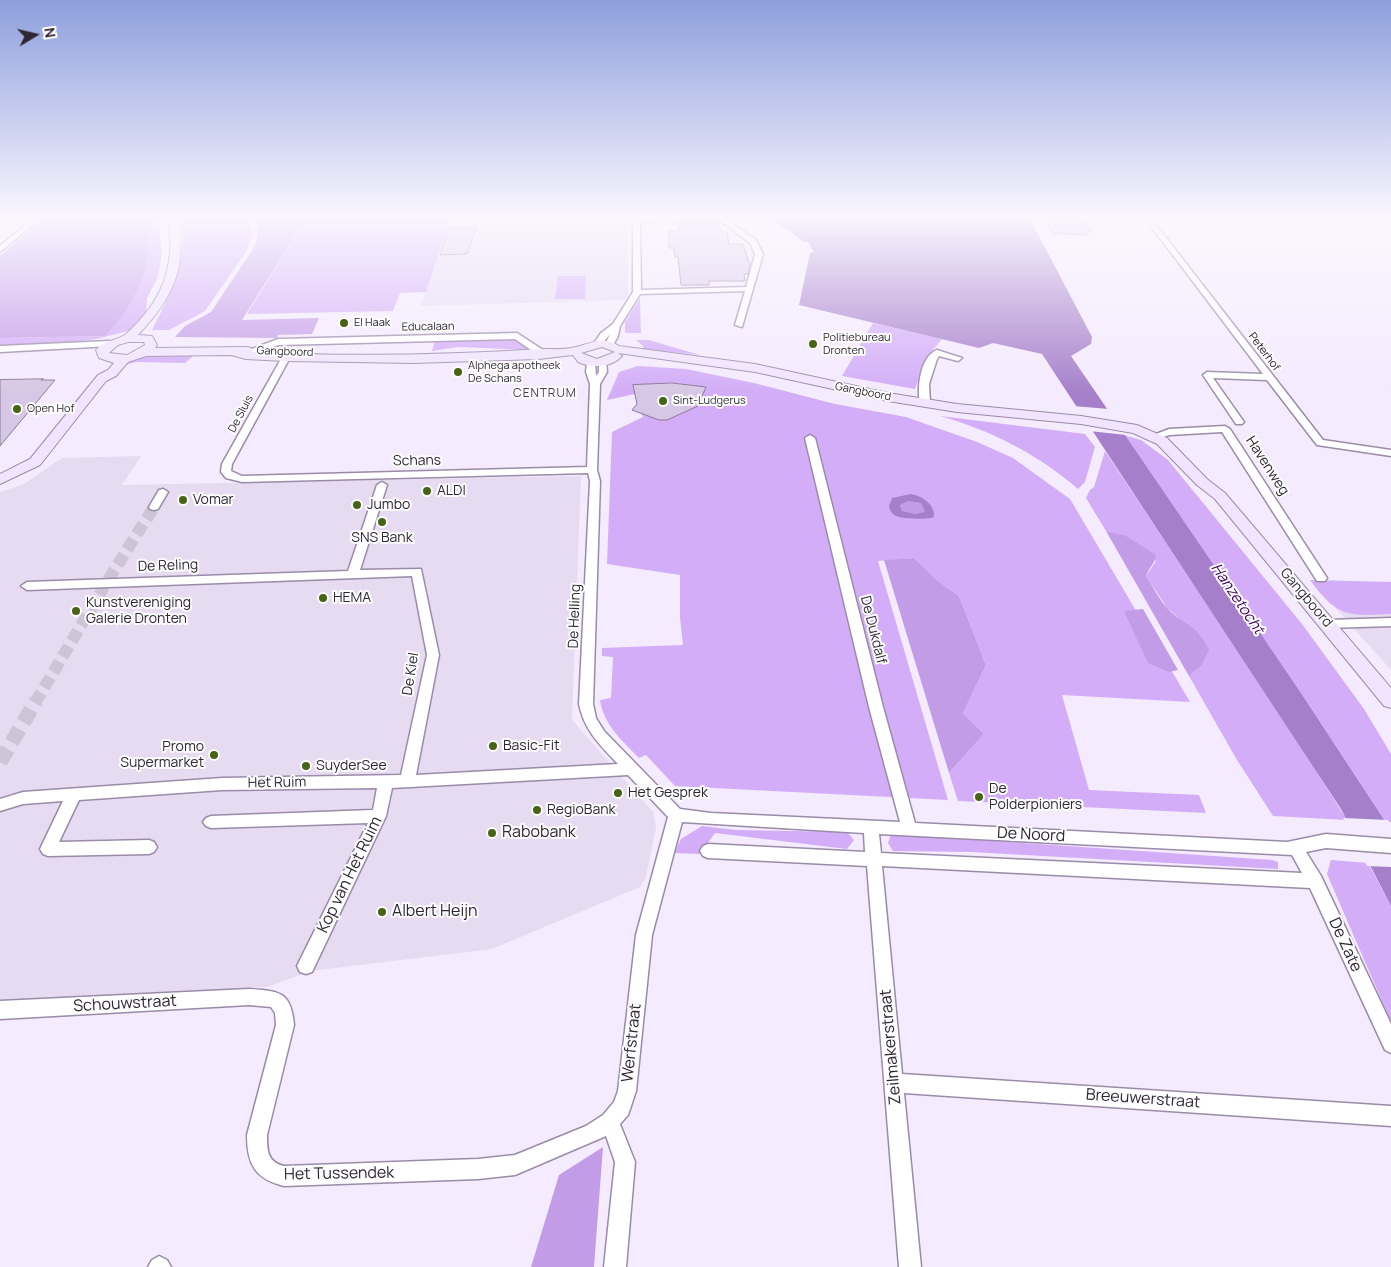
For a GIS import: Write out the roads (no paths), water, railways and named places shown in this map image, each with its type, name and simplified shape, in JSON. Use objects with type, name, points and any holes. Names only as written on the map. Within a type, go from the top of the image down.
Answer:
[{"type":"main road","points":[[102,378],[101,373],[107,351],[128,338],[151,316],[165,293],[172,276]]},
{"type":"main road","points":[[0,480],[27,467],[44,451],[102,378],[112,373],[124,359],[146,345],[151,316]]},
{"type":"main road","name":"Gangboord","points":[[128,338],[146,345],[189,351],[235,352],[253,350],[287,354]]},
{"type":"main road","points":[[587,345],[610,348],[597,362],[578,353],[587,345]]},
{"type":"main road","name":"Gangboord","points":[[610,348],[729,365],[768,376],[802,380],[925,403],[1118,423],[1162,434],[1171,448],[1202,482],[1220,496],[1391,701]]},
{"type":"main road","points":[[107,351],[124,359]]},
{"type":"main road","name":"Gangboord","points":[[235,352],[246,355],[287,354],[414,359],[578,353]]},
{"type":"main road","name":"Gangboord","points":[[527,354],[540,352],[578,353]]},
{"type":"main road","points":[[0,474],[44,451]]},
{"type":"street","points":[[610,348],[616,326],[637,292],[637,276]]},
{"type":"street","points":[[739,325],[752,276]]},
{"type":"street","name":"Peterhof","points":[[1192,276],[1320,443],[1391,453]]},
{"type":"street","points":[[637,292],[748,289]]},
{"type":"street","name":"Educalaan","points":[[253,350],[278,342],[517,336],[540,352]]},
{"type":"street","points":[[0,349],[51,347],[107,351]]},
{"type":"street","points":[[925,403],[922,392],[933,358],[937,353],[958,358]]},
{"type":"street","name":"De Sluis","points":[[242,478],[230,476],[225,469],[287,354]]},
{"type":"street","name":"De Helling","points":[[597,362],[603,372],[595,384],[592,470],[595,480],[586,704],[589,720],[599,735],[676,815]]},
{"type":"street","points":[[1239,422],[1207,375],[1269,377]]},
{"type":"street","name":"Havenweg","points":[[1162,434],[1226,429],[1321,578]]},
{"type":"street","name":"De Dukdalf","points":[[810,438],[876,707],[909,829]]},
{"type":"street","name":"Schans","points":[[242,478],[592,470]]},
{"type":"street","points":[[353,574],[382,486]]},
{"type":"street","points":[[154,507],[164,492]]},
{"type":"street","name":"De Reling","points":[[27,586],[418,572]]},
{"type":"street","name":"De Kiel","points":[[407,781],[433,655],[418,572]]},
{"type":"street","points":[[1328,624],[1391,622]]},
{"type":"street","name":"Het Ruim","points":[[0,804],[23,798],[222,784],[386,782],[630,769]]},
{"type":"street","name":"Kop van Het Ruim","points":[[306,966],[379,816],[386,782]]},
{"type":"street","points":[[74,794],[48,849],[148,847]]},
{"type":"street","name":"De Noord","points":[[676,815],[711,819],[1296,848],[1326,841],[1389,844]]},
{"type":"street","name":"Werfstraat","points":[[610,1122],[621,1108],[627,1091],[644,935],[676,815]]},
{"type":"street","points":[[211,822],[379,816]]},
{"type":"street","name":"Zeilmakerstraat","points":[[871,826],[910,1267]]},
{"type":"street","name":"De Zate","points":[[1296,848],[1315,881],[1391,1044]]},
{"type":"street","points":[[708,851],[1315,881]]},
{"type":"street","name":"Het Tussendek","points":[[249,997],[275,999],[284,1010],[286,1018],[257,1135],[256,1149],[261,1163],[267,1171],[278,1176],[468,1169],[515,1165],[593,1133],[610,1122]]},
{"type":"street","name":"Schouwstraat","points":[[0,1010],[249,997]]},
{"type":"street","name":"Breeuwerstraat","points":[[895,1083],[1391,1116]]},
{"type":"street","points":[[610,1122],[625,1162],[615,1267]]},
{"type":"tunnel","points":[[108,580],[154,507]]},
{"type":"tunnel","points":[[35,703],[104,587]]},
{"type":"tunnel","points":[[0,762],[36,701]]},
{"type":"place","name":"El Haak","points":[[344,323]]},
{"type":"place","name":"Politiebureau Dronten","points":[[813,344]]},
{"type":"place","name":"Alphega apotheek De Schans","points":[[458,372]]},
{"type":"place","name":"Sint-Ludgerus","points":[[663,401]]},
{"type":"place","name":"Open Hof","points":[[17,409]]},
{"type":"place","name":"ALDI","points":[[427,491]]},
{"type":"place","name":"Vomar","points":[[183,500]]},
{"type":"place","name":"Jumbo","points":[[357,505]]},
{"type":"place","name":"SNS Bank","points":[[382,522]]},
{"type":"place","name":"HEMA","points":[[323,598]]},
{"type":"place","name":"Kunstvereniging Galerie Dronten","points":[[76,611]]},
{"type":"place","name":"Basic-Fit","points":[[493,746]]},
{"type":"place","name":"Promo Supermarket","points":[[214,755]]},
{"type":"place","name":"SuyderSee","points":[[306,766]]},
{"type":"place","name":"Het Gesprek","points":[[618,793]]},
{"type":"place","name":"De Polderpioniers","points":[[979,797]]},
{"type":"place","name":"RegioBank","points":[[537,810]]},
{"type":"place","name":"Rabobank","points":[[492,833]]},
{"type":"place","name":"Albert Heijn","points":[[382,912]]},
{"type":"district","name":"CENTRUM","points":[[545,394]]},
{"type":"water label","name":"Hanzetocht","points":[[1237,599]]}]
